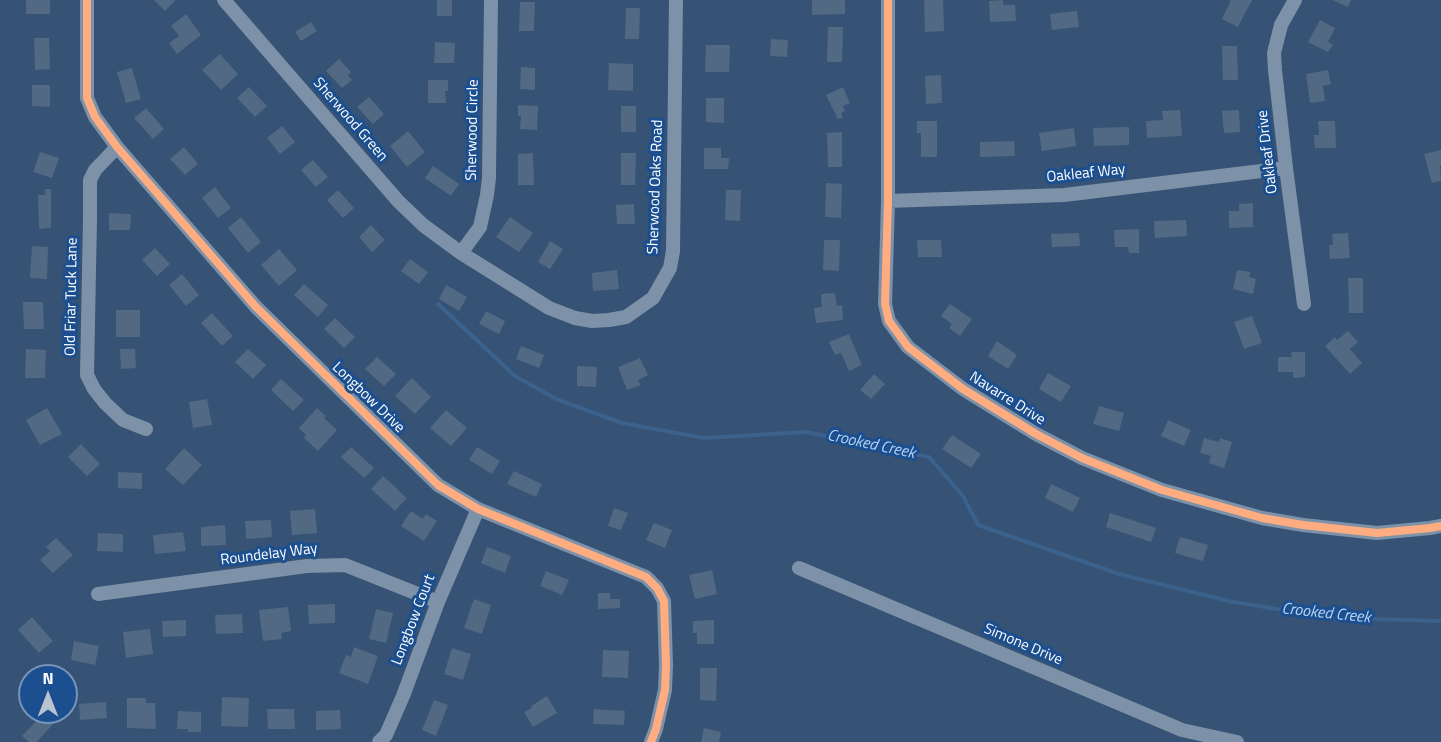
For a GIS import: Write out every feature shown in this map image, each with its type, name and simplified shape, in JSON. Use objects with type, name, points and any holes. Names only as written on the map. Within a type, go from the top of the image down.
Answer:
[{"type":"street","name":"Longbow Drive","points":[[87,0],[87,98],[95,117],[117,147],[256,307],[438,485],[478,509],[646,577],[657,588],[664,602],[666,665],[665,690],[651,742]]},
{"type":"street","name":"Sherwood Green","points":[[224,0],[398,201],[423,225],[461,253]]},
{"type":"street","name":"Sherwood Circle","points":[[461,253],[480,227],[487,195],[491,0]]},
{"type":"street","name":"Sherwood Oaks Road","points":[[461,253],[549,308],[575,318],[592,321],[626,317],[653,298],[670,268],[673,251],[676,0]]},
{"type":"street","name":"Navarre Drive","points":[[888,0],[888,201],[885,304],[889,321],[908,347],[963,389],[1036,434],[1082,458],[1162,490],[1262,518],[1303,525],[1377,533],[1441,526]]},
{"type":"street","name":"Oakleaf Drive","points":[[1296,0],[1281,25],[1274,53],[1304,304]]},
{"type":"street","name":"Old Friar Tuck Lane","points":[[117,147],[95,170],[90,180],[87,375],[105,403],[123,420],[146,429]]},
{"type":"street","name":"Oakleaf Way","points":[[888,201],[1064,195],[1286,168]]},
{"type":"street","name":"Longbow Court","points":[[379,742],[386,735],[403,696],[438,602],[478,509]]},
{"type":"street","name":"Roundelay Way","points":[[98,594],[307,566],[345,564],[438,602]]},
{"type":"street","name":"Simone Drive","points":[[800,568],[1182,730],[1237,742]]},
{"type":"building","points":[[26,0],[50,0],[50,14],[26,14]]},
{"type":"building","points":[[154,0],[174,0],[175,1],[165,11]]},
{"type":"building","points":[[437,0],[452,0],[452,16],[437,16]]},
{"type":"building","points":[[812,0],[845,0],[845,14],[812,15]]},
{"type":"building","points":[[924,0],[943,0],[944,31],[925,32]]},
{"type":"building","points":[[1003,0],[1003,5],[1015,5],[1016,21],[990,22],[989,1]]},
{"type":"building","points":[[1231,0],[1252,0],[1238,27],[1222,19]]},
{"type":"building","points":[[1332,0],[1351,0],[1348,7]]},
{"type":"building","points":[[520,2],[535,2],[534,31],[519,31]]},
{"type":"building","points":[[626,8],[640,8],[639,39],[625,39]]},
{"type":"building","points":[[1077,11],[1079,27],[1052,30],[1050,14]]},
{"type":"building","points":[[186,14],[201,35],[177,54],[169,43],[179,36],[171,26]]},
{"type":"building","points":[[1320,20],[1335,28],[1328,42],[1333,45],[1328,52],[1308,42]]},
{"type":"building","points":[[311,22],[317,31],[301,41],[295,32]]},
{"type":"building","points":[[828,27],[843,27],[842,62],[827,62]]},
{"type":"building","points":[[34,38],[49,38],[50,69],[35,70]]},
{"type":"building","points":[[771,39],[788,40],[787,57],[770,56]]},
{"type":"building","points":[[435,42],[455,43],[454,63],[434,63]]},
{"type":"building","points":[[706,45],[730,45],[729,72],[705,72]]},
{"type":"building","points":[[1222,46],[1237,46],[1238,80],[1223,80]]},
{"type":"building","points":[[220,54],[238,74],[221,90],[202,70]]},
{"type":"building","points":[[339,59],[351,72],[348,75],[352,80],[342,88],[326,71]]},
{"type":"building","points":[[609,63],[633,64],[633,91],[608,90]]},
{"type":"building","points":[[521,67],[535,68],[535,90],[520,89]]},
{"type":"building","points":[[132,68],[141,99],[126,103],[117,72]]},
{"type":"building","points":[[1328,70],[1331,84],[1323,86],[1325,101],[1310,103],[1306,74]]},
{"type":"building","points":[[941,75],[942,103],[926,104],[925,76]]},
{"type":"building","points":[[428,80],[448,80],[448,91],[445,91],[446,103],[428,103]]},
{"type":"building","points":[[32,85],[50,85],[50,107],[32,106]]},
{"type":"building","points":[[249,87],[267,106],[255,117],[237,98]]},
{"type":"building","points":[[843,87],[850,103],[843,106],[845,111],[841,113],[843,118],[838,119],[826,95]]},
{"type":"building","points":[[369,97],[384,114],[373,124],[357,107]]},
{"type":"building","points":[[706,98],[724,98],[724,123],[706,122]]},
{"type":"building","points":[[518,105],[538,106],[537,130],[520,129],[521,116],[518,116]]},
{"type":"building","points":[[621,106],[636,106],[636,132],[621,132]]},
{"type":"building","points":[[146,108],[164,129],[153,139],[134,118]]},
{"type":"building","points":[[1180,110],[1182,136],[1147,138],[1146,121],[1163,120],[1162,111]]},
{"type":"building","points":[[1239,110],[1240,132],[1224,133],[1222,111]]},
{"type":"building","points":[[917,121],[937,121],[937,157],[921,157],[921,133],[917,133]]},
{"type":"building","points":[[1318,121],[1335,121],[1336,148],[1315,148],[1314,135],[1319,135]]},
{"type":"building","points":[[282,126],[295,142],[280,154],[267,138]]},
{"type":"building","points":[[1129,127],[1129,145],[1094,146],[1093,128]]},
{"type":"building","points":[[1074,128],[1076,146],[1042,151],[1039,133]]},
{"type":"building","points":[[408,131],[425,152],[407,167],[390,146]]},
{"type":"building","points":[[842,132],[842,167],[828,167],[827,133]]},
{"type":"building","points":[[1014,141],[1015,156],[980,157],[980,142]]},
{"type":"building","points":[[184,147],[198,164],[185,175],[170,159]]},
{"type":"building","points":[[704,148],[721,148],[721,158],[729,158],[728,169],[704,169]]},
{"type":"building","points":[[1441,150],[1441,181],[1432,183],[1424,154]]},
{"type":"building","points":[[40,152],[59,158],[52,178],[33,172]]},
{"type":"building","points":[[533,153],[534,185],[518,185],[518,154]]},
{"type":"building","points":[[621,153],[636,153],[635,185],[621,185]]},
{"type":"building","points":[[313,160],[328,177],[316,187],[301,170]]},
{"type":"building","points":[[433,166],[459,184],[451,196],[425,178]]},
{"type":"building","points":[[826,183],[842,184],[841,218],[825,217]]},
{"type":"building","points":[[215,187],[231,208],[218,218],[202,198]]},
{"type":"building","points":[[45,189],[51,189],[51,228],[39,229],[38,195],[45,195]]},
{"type":"building","points":[[338,190],[354,208],[343,218],[327,200]]},
{"type":"building","points":[[726,190],[741,190],[740,221],[725,220]]},
{"type":"building","points":[[1253,203],[1253,227],[1229,228],[1229,211],[1239,211],[1239,204]]},
{"type":"building","points":[[634,204],[635,224],[617,224],[616,205]]},
{"type":"building","points":[[109,213],[131,214],[130,230],[109,230]]},
{"type":"building","points":[[241,217],[261,242],[248,253],[228,228]]},
{"type":"building","points":[[510,217],[533,233],[519,252],[496,237]]},
{"type":"building","points":[[1186,220],[1187,236],[1155,238],[1154,221]]},
{"type":"building","points":[[371,225],[385,240],[372,252],[359,237]]},
{"type":"building","points":[[1139,229],[1139,253],[1129,253],[1128,247],[1115,247],[1114,230]]},
{"type":"building","points":[[1079,233],[1080,246],[1052,247],[1051,234]]},
{"type":"building","points":[[1348,233],[1350,258],[1330,259],[1329,245],[1333,245],[1332,234]]},
{"type":"building","points":[[824,240],[840,240],[839,271],[823,270]]},
{"type":"building","points":[[917,240],[941,240],[942,257],[918,257]]},
{"type":"building","points":[[550,241],[563,249],[550,269],[538,262]]},
{"type":"building","points":[[32,246],[48,247],[47,279],[30,278]]},
{"type":"building","points":[[155,248],[170,264],[157,276],[142,260]]},
{"type":"building","points":[[279,249],[297,270],[279,286],[261,265]]},
{"type":"building","points":[[410,259],[428,272],[419,284],[401,271]]},
{"type":"building","points":[[617,270],[619,289],[593,291],[592,273]]},
{"type":"building","points":[[1237,270],[1250,272],[1249,277],[1256,279],[1253,294],[1233,289]]},
{"type":"building","points":[[182,274],[199,295],[186,306],[169,285]]},
{"type":"building","points":[[1348,278],[1363,278],[1363,313],[1349,313]]},
{"type":"building","points":[[304,284],[328,305],[318,317],[294,295]]},
{"type":"building","points":[[446,285],[467,297],[459,311],[439,299]]},
{"type":"building","points":[[835,293],[837,306],[842,305],[843,320],[816,323],[814,308],[822,307],[821,294]]},
{"type":"building","points":[[23,302],[43,302],[44,329],[24,329]]},
{"type":"building","points":[[950,304],[972,319],[960,336],[949,328],[952,324],[941,316]]},
{"type":"building","points":[[116,310],[140,310],[140,337],[116,337]]},
{"type":"building","points":[[486,311],[505,321],[499,334],[479,324]]},
{"type":"building","points":[[212,313],[233,336],[222,346],[201,323]]},
{"type":"building","points":[[1252,316],[1262,343],[1244,349],[1234,322]]},
{"type":"building","points":[[335,318],[355,337],[344,348],[324,329]]},
{"type":"building","points":[[1348,331],[1358,342],[1350,349],[1362,363],[1350,374],[1325,346],[1335,337],[1337,340]]},
{"type":"building","points":[[849,334],[862,365],[849,371],[841,353],[835,355],[829,342]]},
{"type":"building","points":[[997,341],[1017,355],[1008,369],[988,356]]},
{"type":"building","points":[[521,346],[544,355],[539,368],[516,359]]},
{"type":"building","points":[[26,349],[46,350],[45,378],[25,378]]},
{"type":"building","points":[[120,349],[135,349],[136,368],[121,369]]},
{"type":"building","points":[[248,349],[266,365],[253,379],[235,362]]},
{"type":"building","points":[[1291,352],[1305,352],[1305,377],[1293,378],[1293,372],[1278,372],[1278,357],[1292,357]]},
{"type":"building","points":[[377,357],[396,374],[384,386],[365,369]]},
{"type":"building","points":[[640,358],[648,375],[638,380],[641,385],[627,390],[618,367]]},
{"type":"building","points":[[577,366],[597,367],[596,387],[577,386]]},
{"type":"building","points":[[1048,373],[1071,386],[1061,402],[1039,389]]},
{"type":"building","points":[[874,374],[885,384],[871,399],[860,390]]},
{"type":"building","points":[[412,378],[431,397],[415,414],[395,396]]},
{"type":"building","points":[[281,379],[304,400],[293,411],[271,390]]},
{"type":"building","points":[[207,399],[212,425],[193,428],[189,402]]},
{"type":"building","points":[[1099,406],[1124,413],[1119,431],[1093,424]]},
{"type":"building","points":[[47,408],[62,434],[40,445],[26,420]]},
{"type":"building","points":[[317,408],[337,430],[318,451],[304,438],[306,435],[299,428]]},
{"type":"building","points":[[446,410],[467,428],[451,446],[430,428]]},
{"type":"building","points":[[1168,420],[1191,430],[1184,446],[1161,436]]},
{"type":"building","points":[[952,435],[981,454],[971,468],[942,449]]},
{"type":"building","points":[[1204,438],[1219,442],[1220,438],[1232,442],[1224,468],[1209,463],[1211,456],[1200,453]]},
{"type":"building","points":[[81,444],[100,464],[87,476],[68,457]]},
{"type":"building","points":[[351,447],[374,468],[364,478],[341,457]]},
{"type":"building","points":[[477,447],[500,461],[492,474],[469,460]]},
{"type":"building","points":[[184,448],[202,465],[183,485],[165,469]]},
{"type":"building","points":[[514,471],[542,484],[536,497],[507,484]]},
{"type":"building","points":[[118,472],[142,473],[142,489],[118,488]]},
{"type":"building","points":[[383,476],[407,498],[395,511],[371,489]]},
{"type":"building","points":[[1051,484],[1080,498],[1073,512],[1045,498]]},
{"type":"building","points":[[614,508],[628,513],[621,530],[608,526]]},
{"type":"building","points":[[315,509],[317,533],[292,535],[290,511]]},
{"type":"building","points":[[411,511],[423,519],[426,514],[437,521],[424,541],[401,526]]},
{"type":"building","points":[[1110,513],[1156,528],[1151,542],[1106,527]]},
{"type":"building","points":[[271,520],[272,537],[246,539],[245,521]]},
{"type":"building","points":[[654,523],[672,530],[665,548],[646,540]]},
{"type":"building","points":[[225,525],[226,545],[201,546],[201,527]]},
{"type":"building","points":[[183,532],[186,551],[155,554],[153,535]]},
{"type":"building","points":[[98,533],[123,534],[123,552],[97,551]]},
{"type":"building","points":[[1180,537],[1208,545],[1203,561],[1175,553]]},
{"type":"building","points":[[56,538],[73,555],[53,573],[40,560],[50,551],[46,547]]},
{"type":"building","points":[[487,547],[511,556],[505,573],[481,563]]},
{"type":"building","points":[[712,570],[717,594],[695,599],[689,575]]},
{"type":"building","points":[[546,571],[569,580],[562,595],[540,586]]},
{"type":"building","points":[[598,593],[610,593],[610,599],[620,599],[620,608],[598,609]]},
{"type":"building","points":[[474,599],[491,605],[482,634],[464,628]]},
{"type":"building","points":[[335,604],[335,623],[309,624],[308,605]]},
{"type":"building","points":[[288,607],[291,631],[281,633],[282,639],[263,641],[259,610]]},
{"type":"building","points":[[376,609],[393,613],[386,643],[369,639]]},
{"type":"building","points":[[242,614],[243,633],[216,634],[215,615]]},
{"type":"building","points":[[32,617],[53,641],[39,653],[18,630]]},
{"type":"building","points":[[186,620],[186,636],[163,637],[162,621]]},
{"type":"building","points":[[714,620],[714,644],[697,644],[697,633],[693,633],[693,621]]},
{"type":"building","points":[[150,629],[153,654],[126,658],[123,632]]},
{"type":"building","points":[[74,641],[99,646],[95,665],[71,660]]},
{"type":"building","points":[[354,647],[378,656],[368,684],[339,673],[346,655],[351,657]]},
{"type":"building","points":[[452,648],[471,654],[463,680],[444,674]]},
{"type":"building","points":[[603,650],[629,651],[628,678],[602,677]]},
{"type":"building","points":[[700,668],[717,668],[716,701],[700,700]]},
{"type":"building","points":[[547,696],[557,713],[533,727],[524,712]]},
{"type":"building","points":[[222,697],[249,698],[248,727],[221,726]]},
{"type":"building","points":[[127,698],[146,698],[146,703],[155,703],[156,729],[127,728]]},
{"type":"building","points":[[434,700],[448,705],[436,736],[422,730]]},
{"type":"building","points":[[106,702],[107,718],[80,720],[79,704]]},
{"type":"building","points":[[267,709],[294,709],[295,729],[268,729]]},
{"type":"building","points":[[594,709],[625,711],[624,725],[593,724]]},
{"type":"building","points":[[340,710],[341,729],[316,730],[316,711]]},
{"type":"building","points":[[178,711],[201,712],[201,732],[177,729]]},
{"type":"building","points":[[33,724],[53,724],[37,742],[29,742],[22,736]]},
{"type":"building","points":[[704,728],[721,732],[719,742],[701,742]]},
{"type":"waterway","name":"Crooked Creek","points":[[438,304],[515,376],[556,399],[622,423],[704,438],[806,432],[929,457],[963,496],[978,525],[1119,574],[1233,602],[1334,618],[1441,621]]},
{"type":"cycle path","points":[[87,0],[87,98],[95,117],[117,147],[256,307],[438,485],[478,509],[646,577],[657,588],[664,601],[666,665],[665,690],[651,742]]},
{"type":"cycle path","points":[[888,0],[888,201],[885,304],[889,321],[908,347],[963,389],[1036,434],[1082,458],[1162,490],[1262,518],[1303,525],[1377,533],[1441,526]]}]
